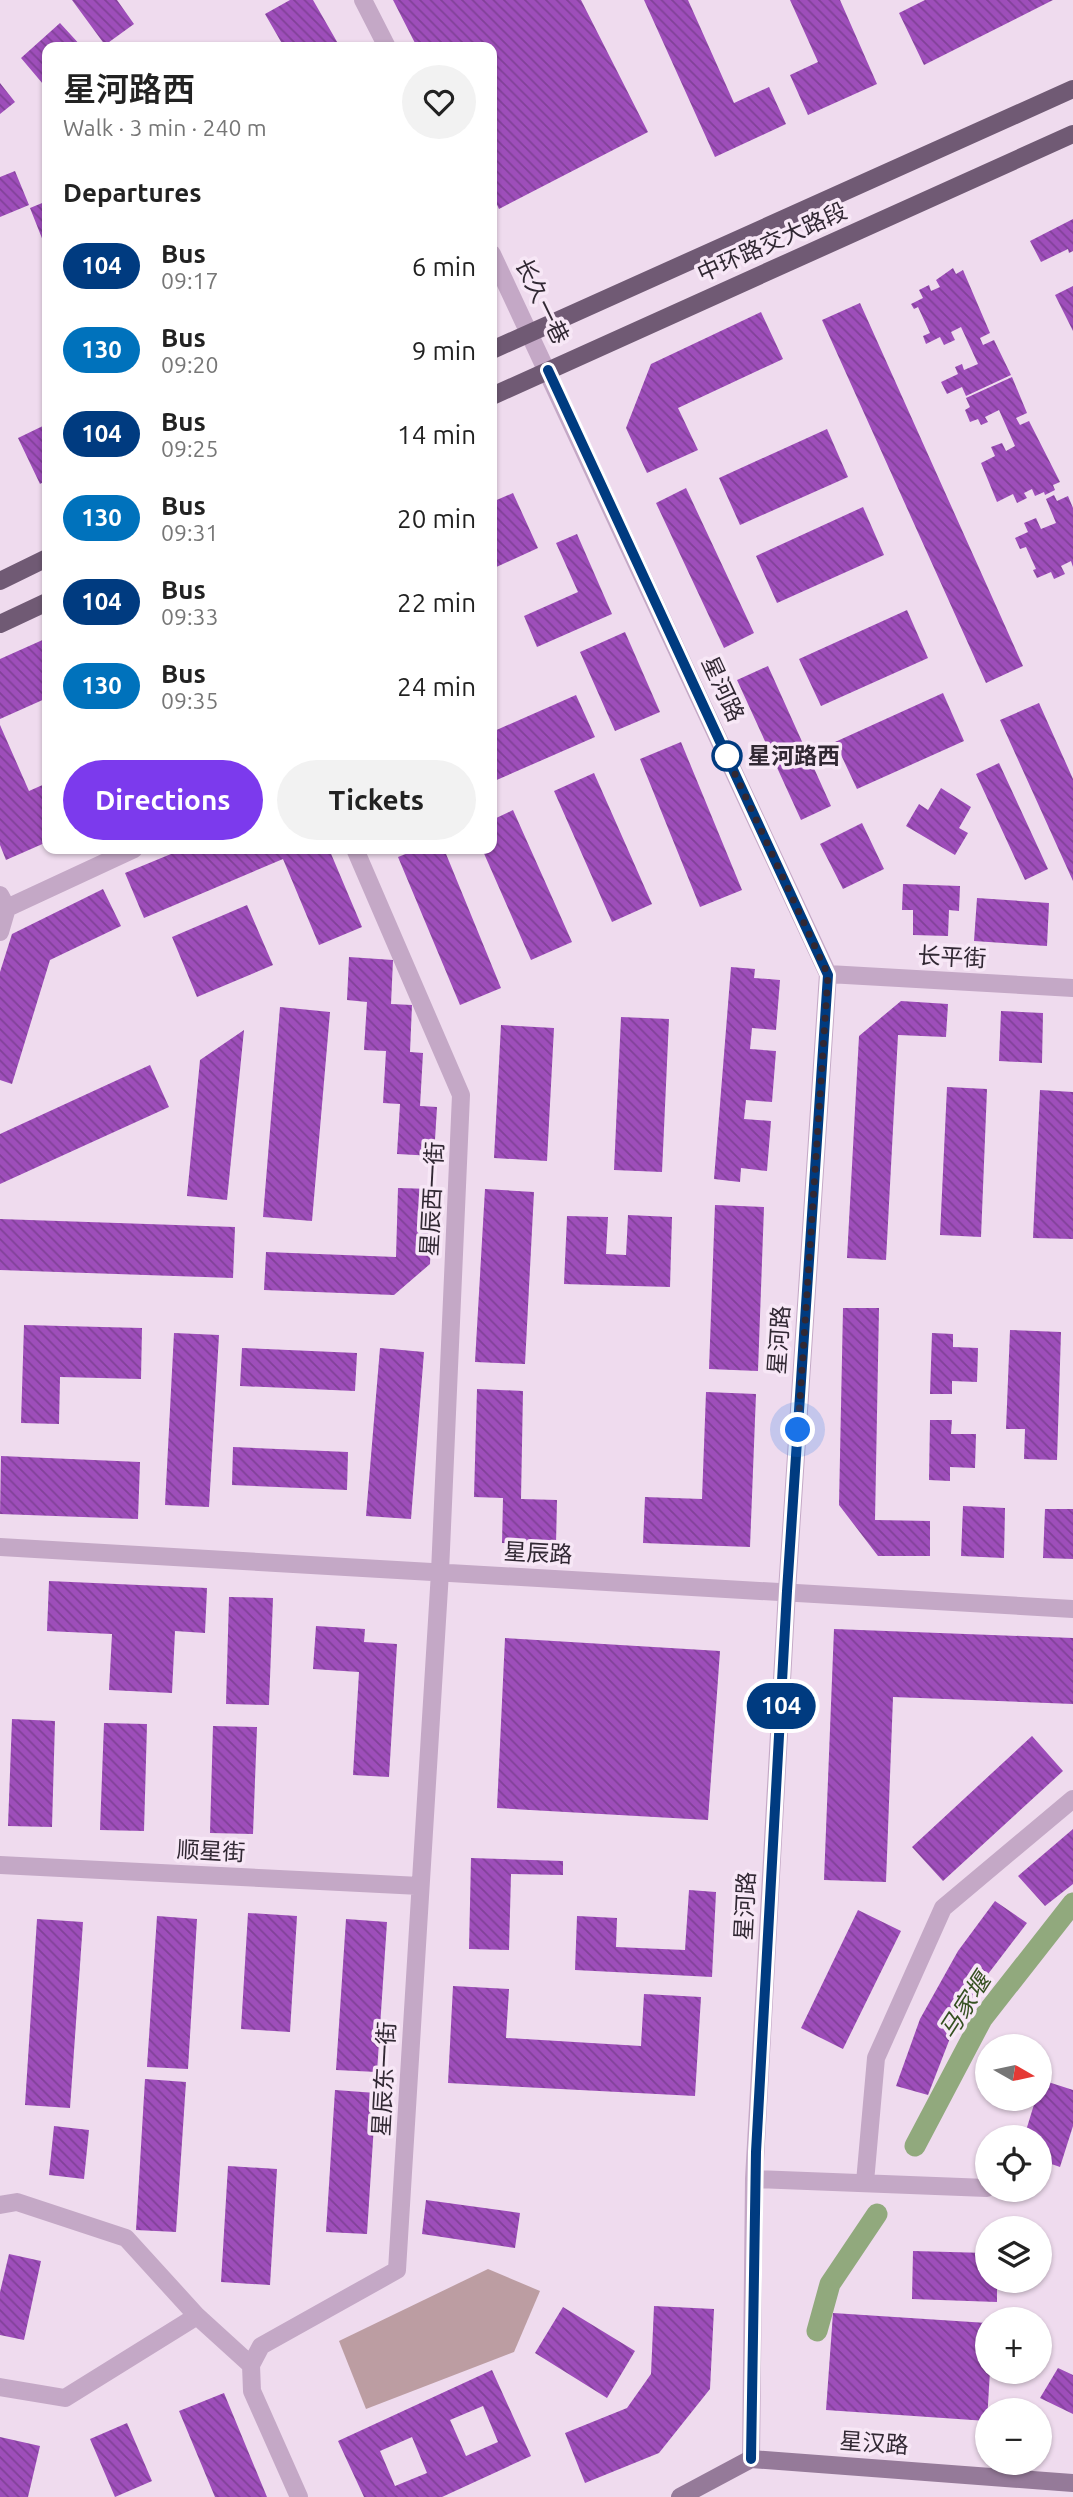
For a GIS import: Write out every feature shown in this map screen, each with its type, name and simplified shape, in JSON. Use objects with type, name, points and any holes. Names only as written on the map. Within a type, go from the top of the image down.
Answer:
[{"type":"main road","name":"中环路交大路段","points":[[497,348],[1073,89]]},
{"type":"main road","name":"中环路交大路段","points":[[497,394],[1073,134]]},
{"type":"main road","points":[[0,581],[42,560]]},
{"type":"main road","points":[[0,624],[42,604]]},
{"type":"street","points":[[363,0],[384,42]]},
{"type":"street","name":"长久一巷","points":[[497,264],[548,370]]},
{"type":"street","name":"星河路","points":[[548,370],[828,975],[787,1591],[754,2179],[751,2459]]},
{"type":"street","points":[[0,932],[4,901],[122,854]]},
{"type":"street","name":"星辰西一街","points":[[357,854],[461,1096],[440,1572]]},
{"type":"street","name":"长平街","points":[[828,975],[1073,988]]},
{"type":"street","name":"星辰路","points":[[0,1546],[1073,1609]]},
{"type":"street","name":"星辰东一街","points":[[251,2365],[261,2346],[397,2270],[440,1572]]},
{"type":"street","points":[[864,2182],[876,2058],[943,1908],[1073,1800]]},
{"type":"street","name":"顺星街","points":[[0,1865],[420,1886]]},
{"type":"street","points":[[754,2179],[975,2187]]},
{"type":"street","points":[[0,2205],[17,2202],[126,2238],[197,2316],[251,2365],[252,2391],[299,2497]]},
{"type":"street","points":[[0,2387],[65,2398],[197,2316]]},
{"type":"street","points":[[680,2497],[751,2459]]},
{"type":"street","name":"星汉路","points":[[751,2459],[1073,2483]]},
{"type":"shaded area","points":[[488,2269],[540,2291],[514,2352],[366,2409],[339,2341]]},
{"type":"building","points":[[72,0],[117,0],[134,24],[109,42],[103,42]]},
{"type":"building","points":[[290,0],[313,0],[337,42],[281,42],[265,14]]},
{"type":"building","points":[[393,0],[581,0],[648,132],[499,209],[497,42],[414,42]]},
{"type":"building","points":[[644,0],[688,0],[734,103],[769,87],[786,124],[715,157]]},
{"type":"building","points":[[790,0],[840,0],[877,84],[808,115],[790,75],[818,62]]},
{"type":"building","points":[[925,0],[1053,0],[924,65],[899,13]]},
{"type":"building","points":[[60,23],[77,42],[42,42],[42,83],[21,58]]},
{"type":"building","points":[[0,83],[15,102],[0,114]]},
{"type":"building","points":[[15,171],[29,205],[0,217],[0,177]]},
{"type":"building","points":[[42,203],[42,238],[30,208]]},
{"type":"building","points":[[1073,219],[1073,251],[1069,253],[1068,249],[1041,262],[1030,241]]},
{"type":"building","points":[[953,268],[956,274],[963,270],[990,333],[980,338],[983,345],[994,340],[1011,375],[966,396],[962,387],[947,394],[941,382],[958,374],[955,367],[962,364],[964,370],[978,364],[961,327],[951,332],[955,340],[944,345],[940,337],[926,344],[923,336],[930,333],[918,307],[914,309],[911,304],[923,298],[919,290],[929,285],[931,291],[940,287],[936,280]]},
{"type":"building","points":[[1073,286],[1073,331],[1055,295]]},
{"type":"building","points":[[860,303],[1023,666],[986,683],[822,320]]},
{"type":"building","points":[[761,312],[783,359],[678,408],[698,450],[647,473],[626,428],[651,364]]},
{"type":"building","points":[[1012,377],[1027,413],[1016,418],[1020,425],[1029,421],[1060,482],[1053,485],[1055,490],[1045,495],[1044,492],[1035,496],[1032,489],[1024,493],[1027,498],[1017,503],[1013,494],[997,502],[981,463],[995,456],[991,447],[1002,443],[1006,451],[1015,446],[999,410],[985,417],[988,422],[981,425],[978,419],[970,422],[965,410],[970,407],[966,398]]},
{"type":"building","points":[[42,426],[40,484],[18,438]]},
{"type":"building","points":[[827,429],[848,477],[740,525],[719,478]]},
{"type":"building","points":[[686,488],[754,633],[724,648],[656,503]]},
{"type":"building","points":[[513,493],[538,548],[497,567],[497,500]]},
{"type":"building","points":[[1054,495],[1057,501],[1068,496],[1073,508],[1073,567],[1071,561],[1061,566],[1065,574],[1054,579],[1051,572],[1037,578],[1026,547],[1020,549],[1015,538],[1028,532],[1024,523],[1036,518],[1041,529],[1056,523],[1046,499]]},
{"type":"building","points":[[863,507],[884,555],[777,603],[756,556]]},
{"type":"building","points":[[577,534],[612,614],[537,647],[524,616],[578,592],[556,543]]},
{"type":"building","points":[[907,610],[928,658],[821,706],[799,659]]},
{"type":"building","points":[[625,632],[660,712],[615,731],[580,652]]},
{"type":"building","points":[[42,640],[42,700],[0,719],[0,659]]},
{"type":"building","points":[[768,666],[831,806],[801,820],[737,680]]},
{"type":"building","points":[[943,693],[964,741],[857,789],[835,742]]},
{"type":"building","points":[[576,695],[595,737],[497,780],[497,730]]},
{"type":"building","points":[[1039,703],[1073,779],[1073,881],[1000,720]]},
{"type":"building","points":[[0,725],[29,791],[42,785],[42,844],[6,860],[0,845]]},
{"type":"building","points":[[681,742],[742,890],[700,907],[640,759]]},
{"type":"building","points":[[999,763],[1048,869],[1025,880],[976,774]]},
{"type":"building","points":[[594,773],[652,904],[612,922],[554,791]]},
{"type":"building","points":[[941,788],[971,807],[959,828],[968,833],[955,855],[906,826],[919,804],[928,810]]},
{"type":"building","points":[[513,810],[572,942],[531,960],[484,854],[497,854],[497,818]]},
{"type":"building","points":[[862,823],[884,869],[843,889],[820,844]]},
{"type":"building","points":[[171,854],[331,854],[362,927],[319,945],[283,859],[144,918],[125,873]]},
{"type":"building","points":[[406,854],[446,854],[501,988],[460,1005],[398,857]]},
{"type":"building","points":[[903,884],[960,886],[959,911],[949,910],[948,936],[913,935],[913,910],[902,910]]},
{"type":"building","points":[[103,889],[121,926],[50,960],[12,1084],[0,1080],[0,972],[12,934]]},
{"type":"building","points":[[977,898],[1049,903],[1047,946],[974,941]]},
{"type":"building","points":[[247,905],[273,965],[197,997],[172,937]]},
{"type":"building","points":[[349,957],[393,960],[391,1004],[412,1005],[410,1052],[423,1053],[420,1106],[437,1107],[434,1156],[397,1154],[400,1104],[383,1103],[386,1051],[364,1050],[367,1002],[347,1000]]},
{"type":"building","points":[[731,967],[755,969],[754,978],[780,980],[776,1030],[752,1028],[750,1049],[776,1051],[772,1102],[746,1100],[744,1119],[771,1121],[767,1171],[741,1168],[740,1182],[714,1179]]},
{"type":"building","points":[[901,1001],[948,1004],[946,1037],[898,1035],[886,1260],[847,1258],[859,1036]]},
{"type":"building","points":[[280,1007],[330,1012],[312,1221],[263,1217]]},
{"type":"building","points":[[1001,1011],[1043,1013],[1042,1063],[999,1061]]},
{"type":"building","points":[[621,1017],[669,1019],[662,1172],[614,1170]]},
{"type":"building","points":[[501,1025],[554,1028],[547,1161],[494,1158]]},
{"type":"building","points":[[244,1030],[227,1200],[187,1196],[200,1060]]},
{"type":"building","points":[[150,1065],[169,1107],[0,1184],[0,1134]]},
{"type":"building","points":[[947,1087],[987,1089],[981,1237],[940,1235]]},
{"type":"building","points":[[1040,1090],[1073,1092],[1073,1239],[1033,1238]]},
{"type":"building","points":[[398,1188],[433,1189],[430,1264],[394,1295],[264,1290],[266,1252],[396,1257]]},
{"type":"building","points":[[485,1189],[534,1192],[525,1364],[475,1362]]},
{"type":"building","points":[[715,1205],[764,1207],[758,1371],[709,1369]]},
{"type":"building","points":[[628,1215],[672,1217],[670,1287],[564,1284],[567,1216],[608,1217],[606,1254],[626,1255]]},
{"type":"building","points":[[0,1219],[235,1227],[233,1278],[0,1270]]},
{"type":"building","points":[[843,1308],[879,1308],[875,1520],[930,1521],[930,1556],[878,1556],[839,1505]]},
{"type":"building","points":[[24,1325],[142,1328],[141,1379],[60,1377],[59,1424],[21,1423]]},
{"type":"building","points":[[1010,1330],[1061,1332],[1057,1460],[1024,1459],[1025,1429],[1006,1429]]},
{"type":"building","points":[[174,1333],[219,1335],[209,1507],[165,1505]]},
{"type":"building","points":[[932,1333],[953,1334],[953,1347],[978,1348],[977,1382],[952,1381],[952,1394],[930,1394]]},
{"type":"building","points":[[242,1348],[357,1353],[355,1391],[240,1386]]},
{"type":"building","points":[[380,1348],[424,1352],[411,1519],[366,1516]]},
{"type":"building","points":[[477,1389],[523,1391],[521,1499],[557,1500],[556,1544],[502,1543],[503,1498],[474,1497]]},
{"type":"building","points":[[706,1392],[756,1394],[750,1547],[643,1543],[645,1497],[702,1499]]},
{"type":"building","points":[[930,1420],[952,1420],[951,1434],[976,1434],[975,1468],[950,1467],[950,1481],[929,1480]]},
{"type":"building","points":[[233,1447],[348,1452],[347,1490],[232,1485]]},
{"type":"building","points":[[1,1456],[140,1462],[138,1519],[0,1514]]},
{"type":"building","points":[[963,1506],[1005,1508],[1004,1558],[961,1556]]},
{"type":"building","points":[[1045,1509],[1073,1509],[1073,1559],[1043,1558]]},
{"type":"building","points":[[49,1581],[207,1588],[205,1633],[175,1631],[172,1693],[109,1690],[112,1634],[47,1631]]},
{"type":"building","points":[[229,1597],[273,1598],[269,1705],[226,1704]]},
{"type":"building","points":[[316,1626],[365,1629],[364,1642],[397,1644],[389,1777],[353,1775],[359,1672],[313,1669]]},
{"type":"building","points":[[834,1629],[1073,1638],[1073,1704],[893,1697],[886,1882],[824,1880]]},
{"type":"building","points":[[505,1638],[720,1651],[708,1820],[497,1808]]},
{"type":"building","points":[[12,1719],[55,1721],[52,1827],[8,1826]]},
{"type":"building","points":[[104,1723],[147,1724],[144,1831],[100,1830]]},
{"type":"building","points":[[213,1726],[257,1727],[253,1834],[210,1833]]},
{"type":"building","points":[[1032,1736],[1063,1771],[943,1881],[912,1847]]},
{"type":"building","points":[[1073,1829],[1073,1884],[1045,1906],[1018,1876]]},
{"type":"building","points":[[471,1858],[563,1861],[563,1875],[511,1874],[509,1950],[469,1949]]},
{"type":"building","points":[[689,1890],[716,1892],[712,1977],[575,1970],[577,1916],[617,1918],[616,1947],[685,1950]]},
{"type":"building","points":[[995,1901],[1027,1923],[985,1978],[952,2033],[928,2095],[896,2086],[920,2019],[958,1951]]},
{"type":"building","points":[[858,1910],[901,1931],[843,2049],[801,2028]]},
{"type":"building","points":[[248,1913],[297,1916],[290,2032],[241,2029]]},
{"type":"building","points":[[157,1916],[197,1919],[188,2069],[147,2067]]},
{"type":"building","points":[[37,1919],[83,1922],[70,2108],[25,2105]]},
{"type":"building","points":[[346,1919],[387,1922],[377,2072],[336,2070]]},
{"type":"building","points":[[453,1986],[509,1989],[506,2038],[641,2046],[644,1994],[701,1997],[695,2096],[448,2083]]},
{"type":"building","points":[[145,2079],[186,2082],[176,2232],[136,2230]]},
{"type":"building","points":[[1052,2083],[1073,2090],[1073,2126],[1060,2167],[1052,2164],[1052,2125],[1028,2125],[1032,2111],[1052,2111]]},
{"type":"building","points":[[335,2090],[376,2093],[367,2234],[326,2232]]},
{"type":"building","points":[[54,2126],[89,2130],[84,2179],[49,2175]]},
{"type":"building","points":[[228,2166],[277,2169],[270,2285],[221,2282]]},
{"type":"building","points":[[426,2200],[520,2213],[515,2248],[422,2234]]},
{"type":"building","points":[[913,2251],[975,2253],[975,2293],[997,2293],[997,2302],[912,2299]]},
{"type":"building","points":[[9,2254],[41,2261],[24,2340],[0,2335],[0,2292]]},
{"type":"building","points":[[654,2306],[714,2309],[710,2389],[659,2453],[585,2483],[565,2433],[627,2408],[651,2374]]},
{"type":"building","points":[[563,2307],[635,2351],[607,2398],[535,2353]]},
{"type":"building","points":[[833,2313],[975,2322],[975,2384],[989,2384],[988,2398],[975,2398],[975,2420],[826,2410]]},
{"type":"building","points":[[1058,2368],[1073,2375],[1073,2414],[1052,2404],[1052,2398],[1040,2398],[1048,2384],[1052,2384],[1052,2378]]},
{"type":"building","points":[[492,2370],[531,2456],[442,2497],[364,2497],[338,2441]],"holes":[[[483,2406],[498,2442],[466,2456],[450,2420]],[[412,2437],[427,2473],[395,2486],[380,2451]]]},
{"type":"building","points":[[224,2393],[267,2497],[215,2497],[179,2411]]},
{"type":"building","points":[[127,2423],[152,2481],[115,2497],[90,2439]]},
{"type":"building","points":[[0,2437],[40,2446],[28,2497],[0,2497]]},
{"type":"waterway","name":"马家堰","points":[[915,2146],[982,2019],[1073,1903]]},
{"type":"waterway","name":"马家堰","points":[[817,2331],[830,2284],[877,2214]]},
{"type":"bus line","name":"104","points":[[548,370],[828,975],[787,1591],[754,2179],[751,2459]]},
{"type":"place","name":"星河路西","points":[[727,756]]},
{"type":"route","points":[[727,756],[723,748],[828,975],[798,1430]]}]
